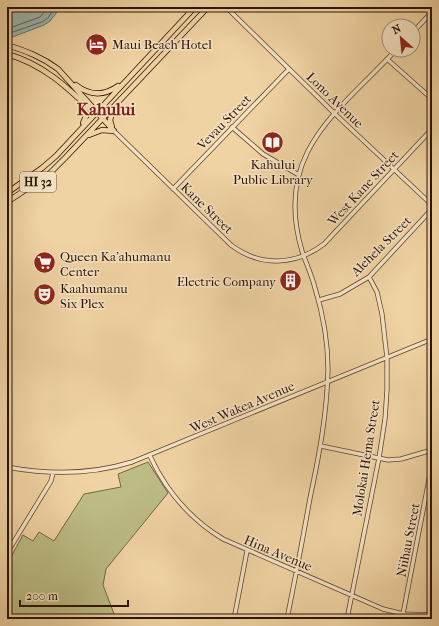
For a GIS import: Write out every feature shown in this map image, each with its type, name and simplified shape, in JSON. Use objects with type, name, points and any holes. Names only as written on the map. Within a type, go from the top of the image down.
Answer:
[{"type":"main road","name":"HI 32","points":[[7,193],[42,168],[196,7]]},
{"type":"main road","name":"HI 32","points":[[7,202],[48,175],[85,138],[208,7]]},
{"type":"main road","points":[[7,46],[26,51],[42,58],[82,89],[96,94],[111,90],[126,80]]},
{"type":"main road","points":[[154,50],[161,57]]},
{"type":"main road","points":[[7,54],[37,66],[54,76],[91,110],[96,112]]},
{"type":"main road","points":[[37,66],[42,58]]},
{"type":"main road","points":[[66,77],[114,131]]},
{"type":"main road","points":[[75,95],[87,114],[79,130]]},
{"type":"main road","points":[[114,106],[110,120],[114,131]]},
{"type":"main road","points":[[85,138],[102,130],[114,131]]},
{"type":"street","name":"Lono Avenue","points":[[226,7],[334,113],[432,205]]},
{"type":"street","points":[[421,24],[432,12]]},
{"type":"street","points":[[287,619],[321,446],[328,382],[328,360],[319,300],[304,256],[296,223],[295,198],[299,175],[309,146],[334,113],[387,59],[432,99]]},
{"type":"street","name":"Vevau Street","points":[[174,189],[289,69]]},
{"type":"street","points":[[232,127],[263,154],[299,175]]},
{"type":"street","name":"West Kane Street","points":[[304,256],[317,249],[330,238],[432,129]]},
{"type":"street","name":"Kane Street","points":[[114,131],[226,241],[245,254],[272,262],[304,256]]},
{"type":"street","name":"Alehela Street","points":[[319,300],[340,294],[369,277],[432,209]]},
{"type":"street","name":"Molokai Hema Street","points":[[347,619],[379,458],[385,419],[387,358],[377,292],[369,277]]},
{"type":"street","name":"West Wakea Avenue","points":[[7,467],[53,473],[101,469],[124,465],[150,456],[432,339]]},
{"type":"street","points":[[321,446],[388,460],[396,460],[432,450]]},
{"type":"street","name":"Hina Avenue","points":[[150,456],[164,483],[192,516],[212,532],[247,551],[383,609],[403,614],[432,615]]},
{"type":"street","name":"Niihau Street","points":[[402,619],[432,464]]},
{"type":"street","points":[[7,553],[50,481],[53,473]]},
{"type":"street","points":[[234,619],[247,551]]},
{"type":"green space","points":[[148,462],[168,493],[106,569],[103,585],[116,619],[7,619],[7,564],[23,535],[33,541],[39,532],[54,541],[84,494],[121,487],[118,474]]},
{"type":"water","points":[[7,7],[61,7],[50,21],[44,25],[7,38]]},
{"type":"place","name":"Maui Beach Hotel","points":[[96,44]]},
{"type":"place","name":"Kahului Public Library","points":[[273,142]]},
{"type":"place","name":"Queen Ka'ahumanu Center","points":[[45,263]]},
{"type":"place","name":"Electric Company","points":[[291,281]]},
{"type":"place","name":"Kaahumanu Six Plex","points":[[44,295]]},
{"type":"district","name":"Kahului","points":[[106,109]]}]
